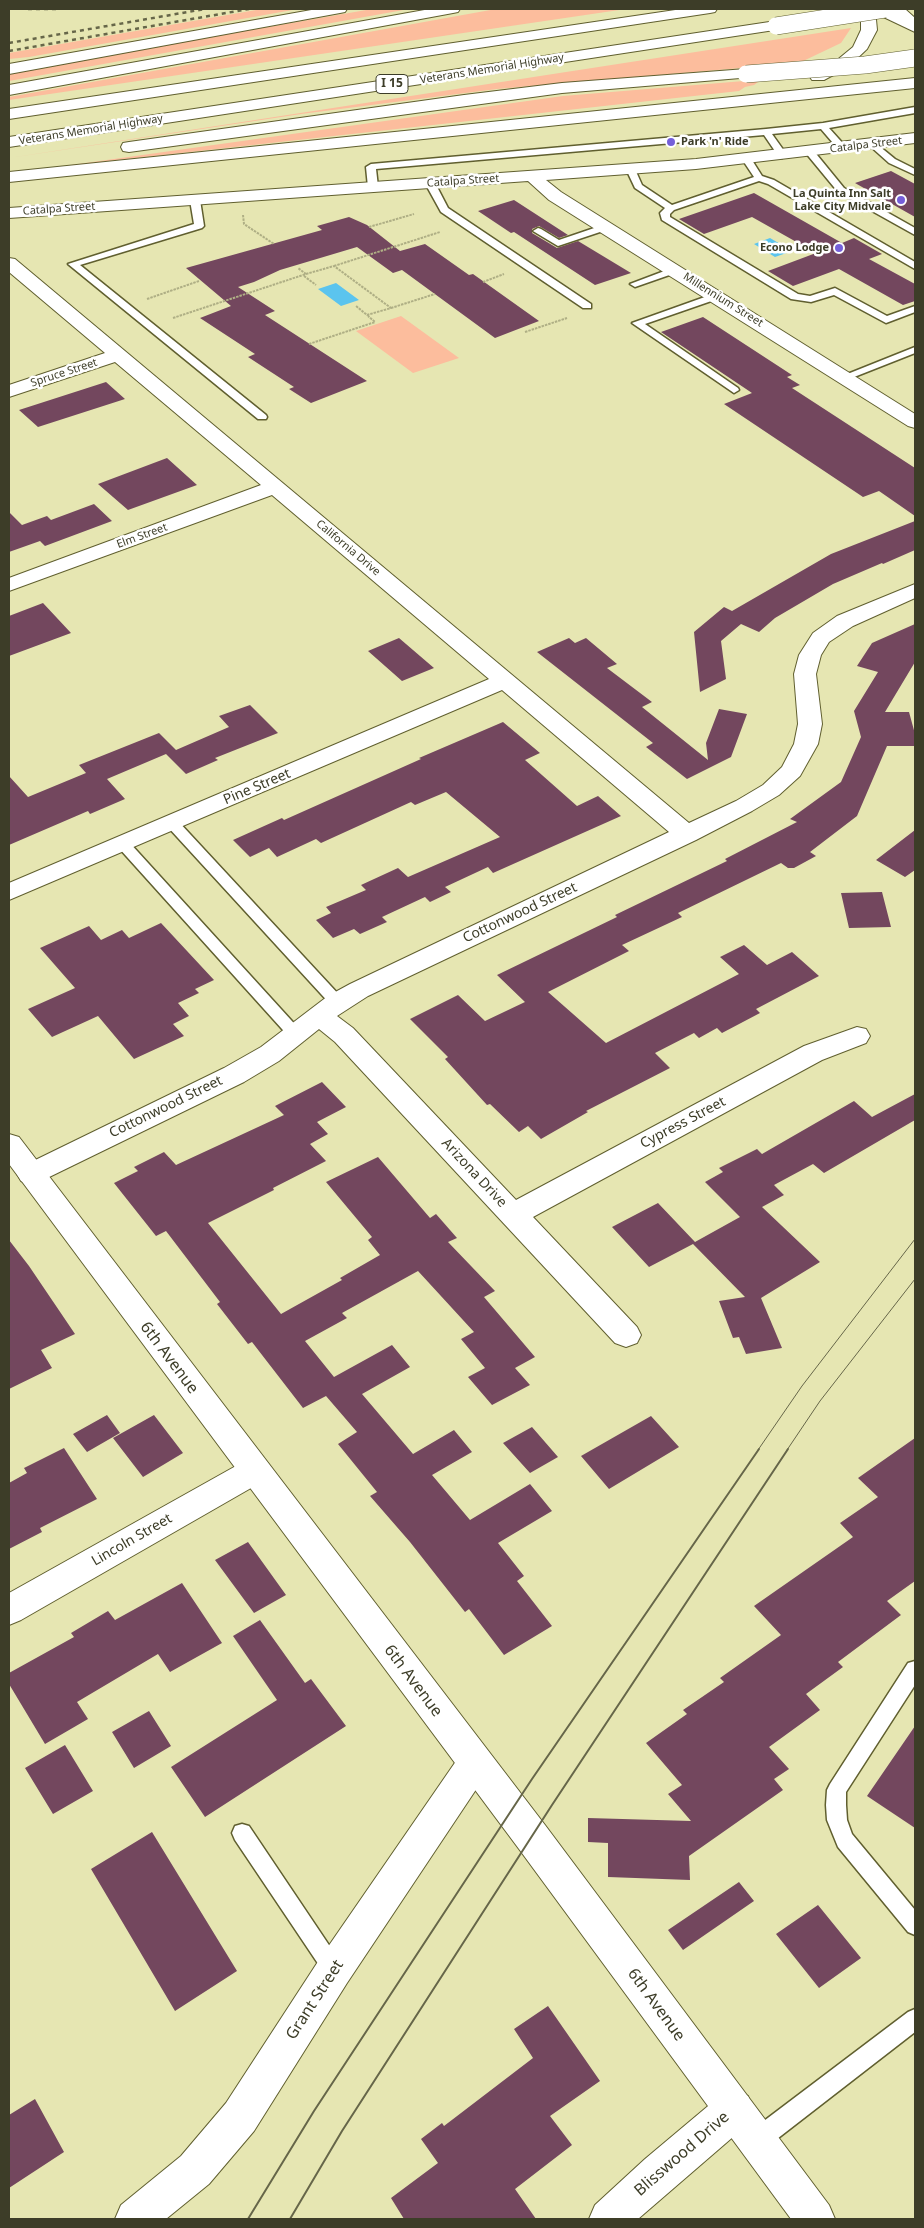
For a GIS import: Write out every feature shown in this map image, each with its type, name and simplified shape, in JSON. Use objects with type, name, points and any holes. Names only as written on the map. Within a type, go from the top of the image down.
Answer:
[{"type":"main road","points":[[9,69],[340,9]]},
{"type":"main road","points":[[9,90],[453,9]]},
{"type":"main road","name":"Veterans Memorial Highway","points":[[9,114],[710,9]]},
{"type":"main road","points":[[705,104],[784,89],[830,72],[853,55],[864,42],[869,30],[868,9]]},
{"type":"main road","points":[[878,9],[915,27]]},
{"type":"main road","points":[[894,9],[915,27]]},
{"type":"main road","points":[[894,9],[915,17]]},
{"type":"main road","name":"Veterans Memorial Highway","points":[[9,142],[894,9]]},
{"type":"main road","points":[[114,149],[562,88],[865,65],[915,58]]},
{"type":"main road","points":[[9,177],[915,83]]},
{"type":"main road","name":"Catalpa Street","points":[[9,213],[631,169],[747,159],[915,138]]},
{"type":"main road","points":[[9,165],[86,153]]},
{"type":"main road","name":"Millennium Street","points":[[532,176],[555,196],[915,422]]},
{"type":"main road","name":"California Drive","points":[[9,262],[687,834]]},
{"type":"main road","name":"Spruce Street","points":[[9,391],[118,355]]},
{"type":"main road","name":"Elm Street","points":[[9,585],[275,487]]},
{"type":"main road","name":"Cottonwood Street","points":[[31,1174],[234,1075],[270,1054],[328,1008],[744,806],[770,790],[792,771],[806,744],[810,724],[805,674],[810,655],[821,638],[845,621],[915,590]]},
{"type":"main road","name":"Pine Street","points":[[9,892],[505,681]]},
{"type":"main road","name":"Arizona Drive","points":[[328,1008],[344,1035],[626,1335]]},
{"type":"main road","name":"Cypress Street","points":[[513,1214],[813,1053],[857,1036]]},
{"type":"main road","name":"6th Avenue","points":[[9,1144],[254,1471],[532,1836],[815,2219]]},
{"type":"main road","name":"Lincoln Street","points":[[9,1610],[254,1471]]},
{"type":"main road","name":"Grant Street","points":[[135,2219],[195,2170],[240,2117],[334,1970],[475,1762]]},
{"type":"main road","name":"Blisswood Drive","points":[[609,2219],[659,2172],[734,2110]]},
{"type":"lane","points":[[373,187],[370,167],[766,132],[823,126],[915,110]]},
{"type":"lane","points":[[823,126],[842,148]]},
{"type":"lane","points":[[766,132],[782,155]]},
{"type":"lane","points":[[873,144],[892,161],[915,172]]},
{"type":"lane","points":[[810,152],[841,190],[915,232]]},
{"type":"lane","points":[[747,159],[759,178]]},
{"type":"lane","points":[[631,169],[638,186],[672,208]]},
{"type":"lane","points":[[915,266],[771,182],[759,178],[672,208],[665,213],[665,218],[795,297],[811,299],[835,290],[886,320],[915,308]]},
{"type":"lane","points":[[430,183],[444,210],[587,306]]},
{"type":"lane","points":[[195,200],[199,226],[73,264],[262,417]]},
{"type":"lane","points":[[538,230],[558,244],[606,227]]},
{"type":"lane","points":[[635,284],[675,270]]},
{"type":"lane","points":[[716,296],[637,323],[642,329],[734,390]]},
{"type":"lane","points":[[844,377],[915,350]]},
{"type":"lane","points":[[172,823],[328,1008]]},
{"type":"lane","points":[[122,844],[296,1035]]},
{"type":"lane","points":[[915,1669],[837,1790],[836,1805],[837,1820],[845,1840],[915,1925]]},
{"type":"lane","points":[[242,1833],[334,1970]]},
{"type":"lane","points":[[756,2141],[915,2019]]},
{"type":"path","points":[[243,212],[244,224],[274,244]]},
{"type":"path","points":[[369,227],[414,214]]},
{"type":"path","points":[[172,318],[440,232]]},
{"type":"path","points":[[334,266],[391,308]]},
{"type":"path","points":[[298,268],[316,285]]},
{"type":"path","points":[[483,282],[504,274]]},
{"type":"path","points":[[147,299],[199,281]]},
{"type":"path","points":[[367,316],[435,294]]},
{"type":"path","points":[[309,344],[375,322],[356,306]]},
{"type":"path","points":[[525,332],[567,318]]},
{"type":"shaded area","points":[[262,9],[298,9],[9,59],[9,53]]},
{"type":"shaded area","points":[[372,9],[409,9],[9,81],[9,72]]},
{"type":"shaded area","points":[[496,9],[626,9],[9,100],[9,97]]},
{"type":"shaded area","points":[[851,28],[841,43],[799,63],[497,89],[301,114],[9,158]]},
{"type":"shaded area","points":[[756,80],[758,82],[754,85],[739,91],[64,166],[563,96]]},
{"type":"shaded area","points":[[401,316],[459,358],[413,373],[356,331]]},
{"type":"water","points":[[770,238],[792,251],[775,257],[754,244]]},
{"type":"water","points":[[336,283],[359,300],[341,306],[318,289]]},
{"type":"building","name":"La Quinta Inn Salt Lake City Midvale","points":[[891,171],[915,184],[915,217],[855,183]]},
{"type":"building","name":"Econo Lodge","points":[[754,193],[842,243],[854,238],[882,254],[869,259],[915,284],[915,301],[903,305],[839,269],[793,286],[768,271],[816,253],[752,217],[704,234],[679,219]]},
{"type":"building","points":[[514,200],[568,235],[559,238],[539,226],[532,229],[532,233],[557,248],[578,241],[631,273],[595,285],[478,211]]},
{"type":"building","points":[[349,217],[367,225],[400,251],[425,244],[469,275],[473,274],[539,321],[495,338],[402,270],[393,273],[357,247],[280,270],[238,287],[275,311],[265,315],[367,381],[311,403],[289,389],[294,387],[248,357],[255,354],[200,318],[231,306],[186,268],[322,230],[317,226]]},
{"type":"building","points":[[703,317],[792,375],[787,377],[800,385],[792,388],[915,468],[915,516],[879,491],[863,497],[724,404],[752,393],[661,332]]},
{"type":"building","points":[[106,382],[125,399],[38,427],[19,410]]},
{"type":"building","points":[[167,458],[197,485],[128,510],[98,484]]},
{"type":"building","points":[[94,504],[112,521],[45,546],[40,541],[9,552],[9,512],[22,525],[47,516],[51,520]]},
{"type":"building","points":[[915,521],[915,550],[833,584],[775,618],[759,632],[741,624],[721,641],[726,679],[700,692],[694,632],[724,607],[732,611],[831,554]]},
{"type":"building","points":[[43,603],[71,633],[9,656],[9,616]]},
{"type":"building","points":[[915,624],[915,662],[885,712],[909,712],[915,734],[915,746],[887,746],[857,816],[810,852],[816,856],[794,868],[788,868],[781,863],[678,913],[682,917],[622,945],[629,951],[548,992],[606,1043],[739,974],[720,957],[744,945],[767,965],[792,952],[819,976],[756,1009],[760,1013],[722,1033],[717,1028],[699,1038],[694,1033],[655,1053],[670,1068],[586,1111],[588,1112],[541,1139],[528,1126],[519,1132],[490,1104],[487,1105],[445,1059],[448,1057],[410,1019],[458,995],[485,1021],[525,1002],[497,975],[727,861],[725,859],[797,822],[790,819],[841,782],[861,737],[854,711],[878,672],[857,666],[872,643]]},
{"type":"building","points":[[399,638],[434,668],[402,681],[368,651]]},
{"type":"building","points":[[569,638],[575,643],[586,638],[617,664],[607,668],[652,702],[642,707],[708,760],[706,743],[719,709],[747,714],[731,757],[687,779],[646,747],[653,743],[537,652]]},
{"type":"building","points":[[250,705],[278,733],[215,758],[218,760],[186,774],[166,754],[107,779],[125,799],[90,814],[88,811],[9,845],[9,776],[28,797],[86,773],[79,765],[159,733],[176,750],[229,727],[219,716]]},
{"type":"building","points":[[503,722],[540,753],[525,760],[577,806],[598,796],[621,816],[493,873],[488,867],[445,887],[451,892],[430,902],[425,897],[382,917],[387,922],[360,934],[354,929],[333,938],[316,920],[331,913],[326,907],[366,890],[361,885],[398,868],[408,877],[500,837],[446,792],[415,805],[411,802],[321,843],[316,839],[277,857],[269,848],[250,857],[233,840],[282,818],[284,820]]},
{"type":"building","points":[[915,830],[915,870],[905,877],[876,860]]},
{"type":"building","points":[[882,892],[891,927],[849,928],[841,893]]},
{"type":"building","points":[[161,923],[214,980],[195,989],[199,993],[178,1003],[189,1016],[173,1024],[184,1036],[134,1059],[98,1016],[52,1037],[28,1009],[75,988],[40,948],[89,926],[101,940],[122,930],[129,938]]},
{"type":"building","points":[[322,1082],[346,1107],[317,1122],[328,1134],[310,1144],[326,1161],[208,1223],[281,1314],[342,1280],[340,1278],[380,1255],[368,1240],[372,1237],[326,1182],[378,1157],[430,1218],[436,1214],[457,1238],[448,1242],[495,1291],[484,1297],[535,1357],[515,1368],[530,1385],[492,1405],[468,1377],[485,1368],[461,1339],[474,1332],[418,1271],[342,1313],[347,1318],[305,1341],[334,1377],[392,1345],[410,1367],[362,1394],[413,1454],[454,1430],[472,1452],[432,1475],[470,1520],[530,1484],[552,1511],[498,1543],[524,1576],[517,1581],[552,1626],[504,1655],[469,1609],[465,1612],[410,1542],[370,1496],[377,1492],[338,1444],[357,1432],[326,1396],[303,1408],[252,1342],[248,1344],[217,1304],[220,1302],[166,1231],[156,1236],[114,1183],[138,1171],[134,1167],[164,1152],[176,1165],[284,1115],[275,1106]]},
{"type":"building","points":[[915,1094],[915,1120],[824,1173],[813,1164],[774,1185],[784,1195],[762,1207],[820,1262],[761,1298],[782,1348],[746,1354],[739,1337],[733,1338],[719,1301],[745,1297],[693,1244],[649,1267],[612,1227],[658,1203],[695,1242],[740,1217],[705,1182],[723,1172],[719,1168],[757,1149],[762,1154],[854,1101],[872,1117]]},
{"type":"building","points":[[9,1240],[75,1334],[41,1350],[52,1368],[9,1389]]},
{"type":"building","points":[[107,1415],[120,1433],[87,1452],[73,1434]]},
{"type":"building","points":[[154,1415],[183,1453],[143,1477],[113,1438]]},
{"type":"building","points":[[651,1416],[679,1447],[609,1489],[581,1456]]},
{"type":"building","points":[[532,1427],[558,1457],[530,1473],[503,1443]]},
{"type":"building","points":[[915,1438],[915,1581],[887,1601],[901,1615],[838,1662],[843,1667],[806,1694],[820,1710],[769,1747],[789,1769],[774,1779],[783,1790],[689,1856],[690,1880],[608,1877],[608,1843],[588,1842],[588,1818],[691,1821],[668,1794],[682,1785],[646,1743],[687,1714],[683,1710],[724,1682],[720,1678],[781,1635],[754,1606],[853,1537],[840,1523],[878,1497],[858,1478]]},
{"type":"building","points":[[64,1448],[97,1499],[40,1528],[42,1532],[9,1549],[9,1483],[27,1473],[24,1468]]},
{"type":"building","points":[[248,1542],[286,1595],[254,1613],[215,1560]]},
{"type":"building","points":[[182,1583],[222,1643],[170,1672],[158,1654],[77,1702],[88,1719],[45,1744],[9,1684],[9,1673],[74,1637],[71,1633],[108,1611],[115,1620]]},
{"type":"building","points":[[260,1620],[305,1683],[311,1679],[346,1726],[205,1817],[171,1767],[277,1700],[233,1636]]},
{"type":"building","points":[[149,1711],[171,1746],[134,1768],[112,1732]]},
{"type":"building","points":[[915,1726],[915,1828],[867,1796]]},
{"type":"building","points":[[65,1745],[93,1791],[53,1814],[25,1768]]},
{"type":"building","points":[[152,1832],[237,1971],[175,2011],[91,1869]]},
{"type":"building","points":[[739,1882],[754,1901],[683,1950],[668,1930]]},
{"type":"building","points":[[818,1905],[861,1958],[819,1988],[776,1934]]},
{"type":"building","points":[[548,2006],[600,2081],[550,2116],[572,2145],[515,2189],[536,2219],[404,2219],[391,2198],[438,2163],[421,2139],[442,2123],[444,2126],[533,2058],[514,2029]]},
{"type":"building","points":[[35,2099],[64,2152],[9,2188],[9,2115]]},
{"type":"tram line","points":[[758,1450],[802,1386],[915,1239]]},
{"type":"tram line","points":[[787,1450],[820,1401],[915,1279]]},
{"type":"tram line","points":[[248,2219],[314,2111],[532,1779],[759,1449]]},
{"type":"tram line","points":[[290,2219],[342,2131],[552,1805],[788,1449]]},
{"type":"railway","points":[[28,9],[57,9]]},
{"type":"railway","points":[[9,43],[205,9]]},
{"type":"railway","points":[[9,51],[249,9]]},
{"type":"place","name":"Park 'n' Ride","points":[[671,142]]},
{"type":"place","name":"La Quinta Inn Salt Lake City Midvale","points":[[901,200]]},
{"type":"place","name":"Econo Lodge","points":[[839,248]]}]
